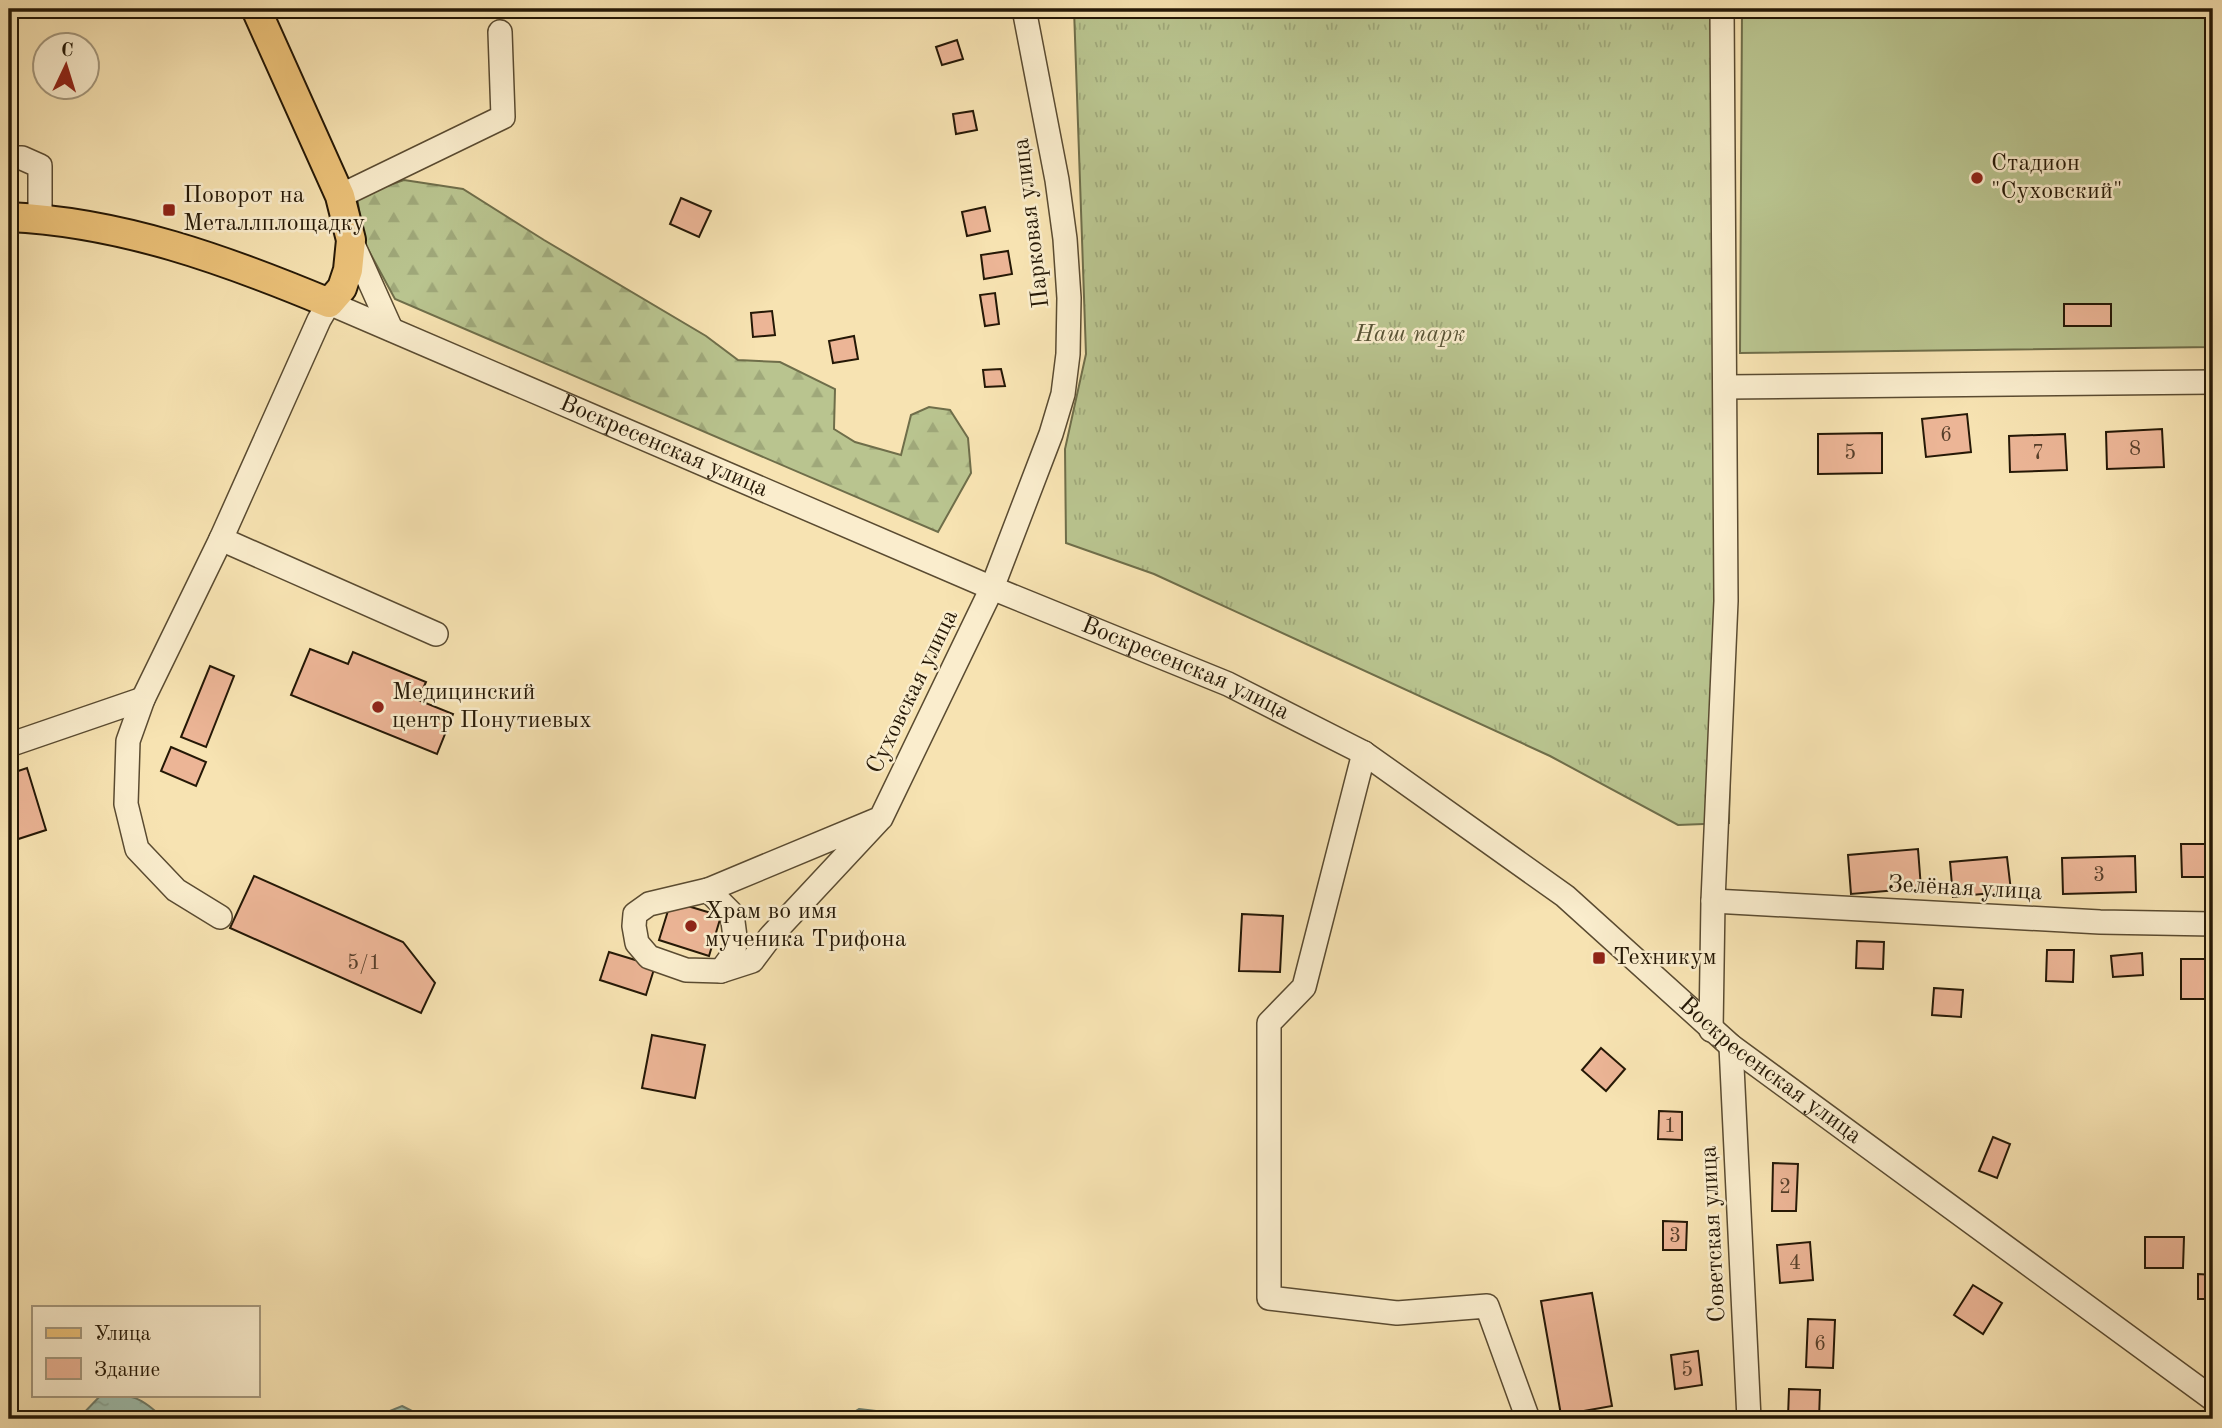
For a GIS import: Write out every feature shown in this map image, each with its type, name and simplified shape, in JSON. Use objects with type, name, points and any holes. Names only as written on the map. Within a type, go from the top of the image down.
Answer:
[{"type":"main road","points":[[256,9],[340,196],[351,240],[348,270],[342,288],[329,303]]},
{"type":"main road","name":"Воскресенская улица","points":[[9,218],[40,218],[148,238],[263,275],[329,303]]},
{"type":"main road","points":[[263,275],[307,280],[326,277],[336,270],[345,257],[351,240]]},
{"type":"street","name":"Парковая улица","points":[[992,588],[1051,434],[1063,394],[1069,340],[1067,262],[1057,180],[1024,9]]},
{"type":"street","points":[[1711,1030],[1713,901],[1726,601],[1722,9]]},
{"type":"street","points":[[340,196],[503,117],[500,32]]},
{"type":"street","points":[[9,159],[22,158],[40,166],[40,218]]},
{"type":"street","points":[[351,240],[391,329]]},
{"type":"street","points":[[220,917],[176,890],[137,849],[126,804],[128,741],[143,699],[221,539],[329,303]]},
{"type":"street","name":"Воскресенская улица","points":[[329,303],[992,588],[1228,684],[1364,753],[1565,897],[1731,1046],[2213,1399]]},
{"type":"street","points":[[1725,387],[2213,382]]},
{"type":"street","points":[[221,539],[436,634]]},
{"type":"street","name":"Суховская улица","points":[[721,971],[752,961],[770,937],[881,818],[992,588]]},
{"type":"street","points":[[9,745],[143,699]]},
{"type":"street","points":[[1364,753],[1304,987],[1269,1023],[1269,1298],[1397,1313],[1487,1306],[1528,1419]]},
{"type":"street","points":[[708,890],[732,914],[734,953],[721,971],[686,970],[649,957],[637,943],[635,914],[649,904],[708,890],[881,818]]},
{"type":"street","name":"Зелёная улица","points":[[1713,901],[2100,922],[2213,924]]},
{"type":"street","name":"Советская улица","points":[[1731,1046],[1749,1419]]},
{"type":"green space","name":"Наш парк","points":[[1074,9],[1731,9],[1735,420],[1729,823],[1678,825],[1550,756],[1154,574],[1066,543],[1065,449],[1086,354]]},
{"type":"green space","name":"Стадион \"Суховский\"","points":[[1742,9],[2213,9],[2213,347],[1740,353]]},
{"type":"green space","points":[[404,180],[463,189],[706,336],[738,360],[780,362],[835,389],[834,429],[855,442],[901,455],[911,415],[929,407],[950,410],[968,438],[971,473],[938,532],[395,299],[363,240],[357,196]]},
{"type":"water","points":[[100,1396],[121,1396],[142,1401],[164,1419],[78,1419]]},
{"type":"water","points":[[402,1406],[428,1419],[370,1419]]},
{"type":"water","points":[[859,1409],[894,1413],[892,1419],[843,1419]]},
{"type":"building","points":[[957,40],[963,59],[942,65],[936,47]]},
{"type":"building","points":[[973,111],[977,130],[956,134],[953,114]]},
{"type":"building","points":[[681,198],[711,211],[699,237],[670,224]]},
{"type":"building","points":[[985,207],[990,231],[967,236],[962,212]]},
{"type":"building","points":[[1008,251],[1012,274],[984,279],[981,255]]},
{"type":"building","points":[[995,293],[999,324],[985,326],[980,295]]},
{"type":"building","points":[[2064,304],[2111,304],[2111,326],[2064,326]]},
{"type":"building","points":[[772,311],[775,335],[753,337],[751,313]]},
{"type":"building","points":[[854,336],[858,359],[833,363],[829,341]]},
{"type":"building","points":[[1001,369],[1005,386],[985,387],[983,370]]},
{"type":"building","points":[[1967,414],[1971,452],[1926,457],[1922,419]]},
{"type":"building","points":[[2162,429],[2164,467],[2107,469],[2106,432]]},
{"type":"building","points":[[1882,433],[1882,473],[1818,474],[1818,434]]},
{"type":"building","points":[[2065,434],[2067,470],[2010,472],[2009,436]]},
{"type":"building","name":"Медицинский центр Понутиевых","points":[[310,649],[348,664],[353,652],[426,682],[418,700],[453,714],[437,754],[291,695]]},
{"type":"building","points":[[210,666],[234,676],[206,747],[181,737]]},
{"type":"building","points":[[171,747],[206,762],[196,786],[161,771]]},
{"type":"building","points":[[27,768],[46,830],[9,842],[9,774]]},
{"type":"building","points":[[2181,844],[2213,844],[2213,877],[2182,877]]},
{"type":"building","points":[[1918,849],[1921,888],[1851,894],[1848,855]]},
{"type":"building","points":[[2135,856],[2136,892],[2063,894],[2062,858]]},
{"type":"building","points":[[2007,857],[2011,891],[1953,897],[1950,862]]},
{"type":"building","points":[[254,876],[403,942],[435,983],[421,1013],[230,928]]},
{"type":"building","name":"Храм во имя мученика Трифона","points":[[671,901],[721,916],[709,956],[659,940]]},
{"type":"building","points":[[1242,914],[1283,916],[1280,972],[1239,971]]},
{"type":"building","points":[[1857,941],[1884,942],[1883,969],[1856,968]]},
{"type":"building","points":[[2047,950],[2074,950],[2073,982],[2046,981]]},
{"type":"building","points":[[609,952],[655,966],[646,995],[600,980]]},
{"type":"building","points":[[2142,953],[2143,975],[2113,977],[2111,956]]},
{"type":"building","points":[[2181,959],[2213,959],[2213,999],[2181,999]]},
{"type":"building","points":[[1934,988],[1963,990],[1961,1017],[1932,1015]]},
{"type":"building","points":[[652,1035],[705,1045],[695,1098],[642,1088]]},
{"type":"building","points":[[1601,1048],[1625,1069],[1606,1091],[1582,1070]]},
{"type":"building","points":[[1659,1111],[1682,1112],[1682,1140],[1658,1139]]},
{"type":"building","points":[[1993,1137],[2010,1144],[1997,1178],[1979,1171]]},
{"type":"building","points":[[1773,1163],[1798,1164],[1796,1211],[1772,1211]]},
{"type":"building","points":[[1663,1221],[1687,1222],[1686,1250],[1663,1250]]},
{"type":"building","points":[[2145,1237],[2184,1237],[2183,1268],[2145,1268]]},
{"type":"building","points":[[1810,1242],[1813,1280],[1780,1283],[1777,1245]]},
{"type":"building","points":[[2198,1274],[2213,1275],[2213,1299],[2198,1299]]},
{"type":"building","points":[[1973,1285],[2002,1303],[1983,1334],[1954,1315]]},
{"type":"building","points":[[1592,1293],[1612,1406],[1561,1415],[1541,1301]]},
{"type":"building","points":[[1808,1319],[1835,1320],[1833,1368],[1806,1367]]},
{"type":"building","points":[[1698,1351],[1702,1385],[1675,1389],[1671,1355]]},
{"type":"building","points":[[1789,1389],[1820,1390],[1819,1419],[1788,1417]]},
{"type":"place","name":"Стадион \"Суховский\"","points":[[1977,178]]},
{"type":"place","name":"Поворот на Металлплощадку","points":[[169,210]]},
{"type":"place","name":"Медицинский центр Понутиевых","points":[[378,707]]},
{"type":"place","name":"Храм во имя мученика Трифона","points":[[691,926]]},
{"type":"place","name":"Техникум","points":[[1599,958]]}]
